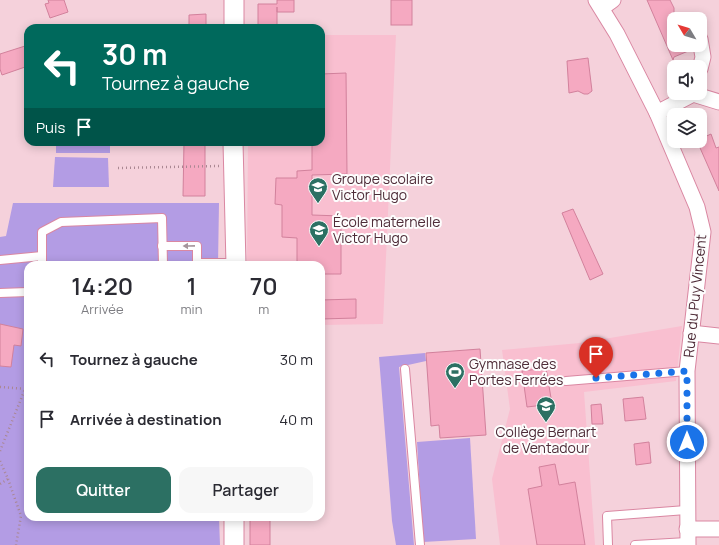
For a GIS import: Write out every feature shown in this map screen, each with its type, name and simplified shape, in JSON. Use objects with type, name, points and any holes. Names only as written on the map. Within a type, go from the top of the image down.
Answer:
[{"type":"street","points":[[234,0],[234,24]]},
{"type":"street","name":"Rue du Puy Vincent","points":[[604,3],[617,34],[657,113],[697,207],[703,232],[690,334],[687,371],[687,539]]},
{"type":"street","points":[[707,98],[719,102]]},
{"type":"street","points":[[657,113],[682,100]]},
{"type":"street","points":[[233,146],[233,166],[235,176],[236,261]]},
{"type":"street","points":[[690,334],[719,336]]},
{"type":"street","points":[[234,521],[234,545]]},
{"type":"street","points":[[687,539],[719,529]]},
{"type":"lane","points":[[42,261],[42,232],[61,222],[162,218],[163,261]]},
{"type":"lane","points":[[162,246],[197,246],[197,261]]},
{"type":"lane","points":[[0,260],[42,256]]},
{"type":"lane","points":[[0,293],[24,292]]},
{"type":"lane","points":[[405,368],[420,545]]},
{"type":"lane","points":[[566,381],[687,371]]},
{"type":"lane","points":[[608,545],[606,516],[686,510]]},
{"type":"lane","points":[[635,545],[687,539]]},
{"type":"path","points":[[118,168],[233,166]]},
{"type":"path","points":[[0,387],[24,389]]},
{"type":"path","points":[[0,451],[24,394]]},
{"type":"path","points":[[0,460],[21,516],[16,545]]},
{"type":"path","points":[[0,484],[8,479]]},
{"type":"shaded area","name":"Groupe scolaire Victor Hugo","points":[[325,35],[396,35],[383,324],[325,325],[325,261],[247,261],[248,146],[325,146]]},
{"type":"shaded area","points":[[56,146],[110,146],[110,153],[56,153]]},
{"type":"shaded area","points":[[55,157],[108,158],[109,187],[53,187]]},
{"type":"shaded area","points":[[13,203],[219,203],[218,261],[24,261],[24,521],[219,521],[220,545],[0,545],[0,237],[6,236]]},
{"type":"shaded area","name":"Collège Bernart de Ventadour","points":[[682,326],[676,381],[584,392],[595,545],[500,545],[492,479],[510,409],[502,350],[580,343]]},
{"type":"shaded area","points":[[425,353],[426,361],[399,367],[414,545],[396,545],[392,521],[379,357]]},
{"type":"shaded area","points":[[470,438],[476,539],[423,542],[417,442]]},
{"type":"building","points":[[48,0],[64,0],[68,12],[50,18],[45,4],[49,3]]},
{"type":"building","points":[[277,0],[294,0],[294,12],[277,12],[277,24],[258,24],[258,4],[277,4]]},
{"type":"building","points":[[391,0],[412,0],[412,25],[391,25]]},
{"type":"building","points":[[647,0],[670,0],[674,8],[674,12],[667,12],[667,46]]},
{"type":"building","points":[[206,14],[206,24],[189,24],[189,15]]},
{"type":"building","points":[[24,46],[24,67],[2,75],[0,69],[0,54]]},
{"type":"building","points":[[670,52],[686,52],[674,57],[673,60]]},
{"type":"building","points":[[588,58],[592,91],[588,94],[578,91],[569,93],[567,61]]},
{"type":"building","points":[[346,73],[347,174],[312,175],[312,215],[341,216],[341,274],[325,274],[325,261],[297,261],[297,238],[282,237],[282,205],[275,204],[276,178],[297,178],[297,171],[312,170],[312,146],[325,146],[325,74]]},
{"type":"building","points":[[711,134],[716,148],[719,147],[719,191],[700,148],[707,148],[707,136]]},
{"type":"building","points":[[184,146],[205,146],[205,196],[183,196]]},
{"type":"building","points":[[573,209],[603,274],[590,280],[562,213]]},
{"type":"building","points":[[356,299],[356,318],[325,319],[325,300]]},
{"type":"building","points":[[0,324],[23,329],[21,346],[14,345],[11,367],[0,366]]},
{"type":"building","name":"Gymnase des Portes Ferrées","points":[[480,349],[486,435],[440,438],[439,425],[431,426],[426,353]]},
{"type":"building","points":[[546,368],[552,404],[527,407],[522,371]]},
{"type":"building","points":[[643,397],[646,419],[625,421],[623,399]]},
{"type":"building","points":[[601,404],[603,424],[592,424],[591,405]]},
{"type":"building","points":[[649,442],[651,463],[636,465],[634,444]]},
{"type":"building","points":[[555,464],[559,485],[575,482],[585,545],[537,545],[528,489],[542,486],[539,467]]},
{"type":"building","points":[[250,521],[270,521],[270,545],[250,545]]},
{"type":"place","name":"Groupe scolaire Victor Hugo","points":[[318,204]]},
{"type":"place","name":"École maternelle Victor Hugo","points":[[319,247]]},
{"type":"place","name":"Gymnase des Portes Ferrées","points":[[455,389]]},
{"type":"place","name":"Collège Bernart de Ventadour","points":[[546,423]]},
{"type":"route","points":[[596,378],[687,371],[687,442]]}]
